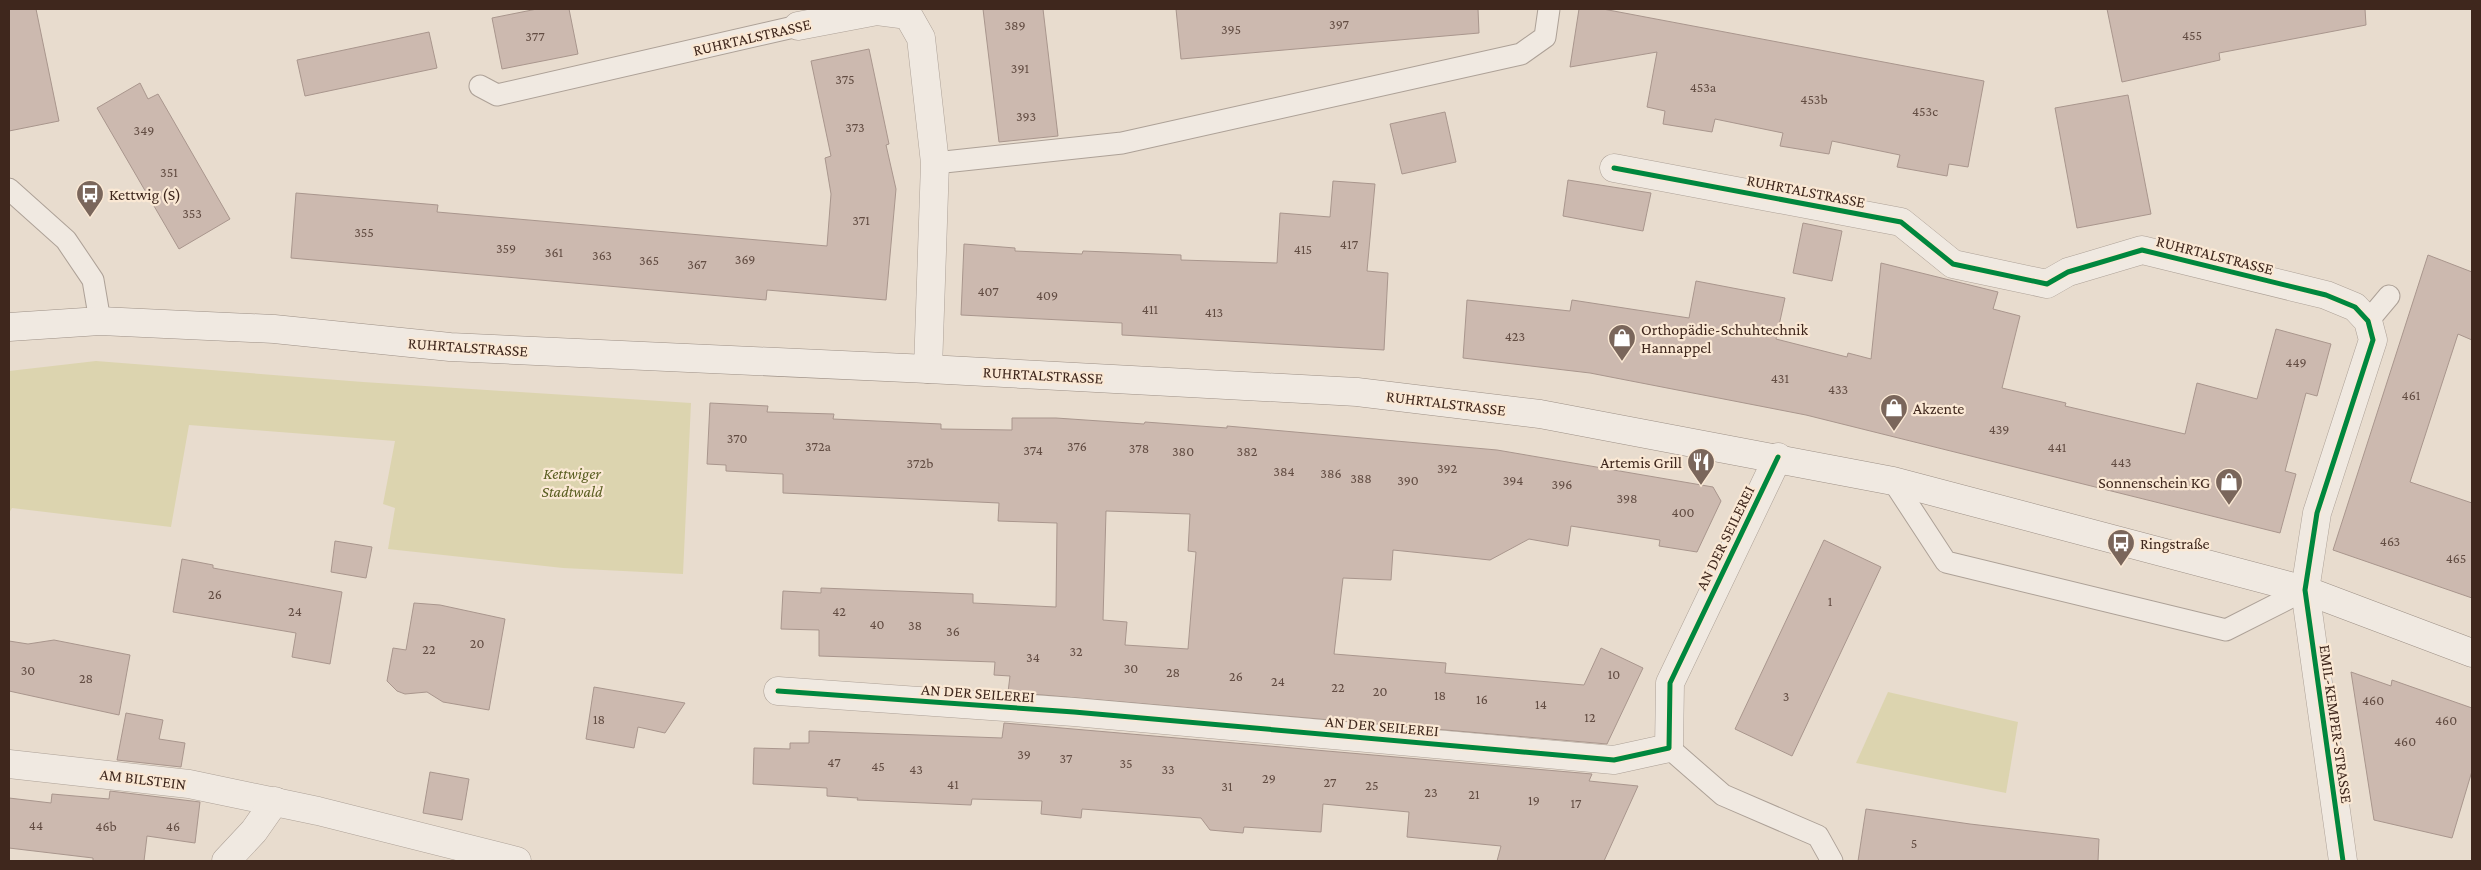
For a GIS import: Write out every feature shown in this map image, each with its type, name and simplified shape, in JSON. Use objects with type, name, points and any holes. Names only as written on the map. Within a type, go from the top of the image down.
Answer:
[{"type":"street","name":"RUHRTALSTRASSE","points":[[798,26],[878,11],[908,15],[921,38],[935,163],[928,369]]},
{"type":"street","name":"RUHRTALSTRASSE","points":[[1614,168],[1901,222],[1954,264],[2047,284],[2068,272],[2142,250],[2326,295],[2355,307],[2368,321]]},
{"type":"street","name":"RUHRTALSTRASSE","points":[[9,327],[100,321],[274,329],[450,347],[928,369],[1358,392],[1540,414],[1778,457],[1893,481],[2305,590],[2472,652]]},
{"type":"street","points":[[2305,590],[2317,513],[2373,340],[2368,321]]},
{"type":"street","name":"AN DER SEILEREI","points":[[778,691],[1074,712],[1614,760],[1669,748],[1670,683],[1778,457]]},
{"type":"street","name":"EMIL-KEMPER-STRASSE","points":[[2305,590],[2344,861]]},
{"type":"street","name":"AM BILSTEIN","points":[[9,764],[189,784],[275,801],[517,861]]},
{"type":"street","points":[[226,861],[254,831],[275,801]]},
{"type":"lane","points":[[935,163],[1122,143],[1521,54],[1545,37],[1549,9]]},
{"type":"lane","name":"RUHRTALSTRASSE","points":[[480,86],[497,95],[798,26]]},
{"type":"lane","points":[[9,189],[66,240],[93,280],[100,321]]},
{"type":"lane","points":[[2368,321],[2389,296]]},
{"type":"lane","points":[[1893,481],[1946,562],[2226,630],[2305,590]]},
{"type":"lane","points":[[1669,748],[1723,795],[1818,836],[1832,861]]},
{"type":"green space","name":"Kettwiger Stadtwald","points":[[96,361],[363,382],[691,403],[683,574],[563,568],[388,549],[395,508],[383,504],[395,441],[189,425],[171,527],[12,508],[9,513],[9,371]]},
{"type":"green space","points":[[1888,692],[2018,722],[2006,793],[1856,763]]},
{"type":"building","points":[[9,9],[36,9],[59,121],[9,131]]},
{"type":"building","points":[[537,9],[569,9],[578,54],[502,69],[492,18]]},
{"type":"building","points":[[983,9],[1043,9],[1058,136],[999,142]]},
{"type":"building","points":[[1176,9],[1478,9],[1479,33],[1181,59]]},
{"type":"building","points":[[1579,9],[1603,9],[1984,81],[1968,167],[1949,164],[1947,176],[1897,167],[1900,155],[1832,141],[1829,154],[1780,146],[1783,133],[1715,119],[1712,132],[1663,124],[1665,111],[1647,107],[1657,52],[1570,67]]},
{"type":"building","points":[[2107,9],[2365,9],[2366,25],[2219,53],[2220,60],[2122,82]]},
{"type":"building","points":[[429,32],[437,68],[305,96],[297,60]]},
{"type":"building","points":[[869,49],[889,144],[886,145],[896,189],[886,300],[767,290],[766,300],[291,258],[296,193],[438,205],[437,212],[827,246],[831,194],[825,158],[831,156],[811,61]]},
{"type":"building","points":[[140,83],[148,99],[158,94],[230,219],[179,249],[97,108]]},
{"type":"building","points":[[2128,95],[2151,214],[2077,228],[2055,108]]},
{"type":"building","points":[[1445,112],[1456,162],[1402,174],[1390,124]]},
{"type":"building","points":[[1568,180],[1651,193],[1643,231],[1563,216]]},
{"type":"building","points":[[1333,181],[1375,184],[1367,271],[1388,273],[1384,350],[1122,335],[1122,323],[961,315],[964,244],[1015,248],[1015,251],[1082,254],[1083,251],[1181,255],[1181,260],[1277,263],[1280,213],[1330,217]]},
{"type":"building","points":[[1803,223],[1842,231],[1832,281],[1793,273]]},
{"type":"building","points":[[2428,255],[2472,272],[2472,340],[2458,334],[2410,482],[2472,503],[2472,598],[2333,550]]},
{"type":"building","points":[[1881,263],[1998,292],[1993,309],[2020,316],[2002,388],[2066,403],[2065,406],[2185,434],[2197,383],[2257,399],[2276,329],[2331,344],[2317,396],[2306,393],[2285,471],[2296,474],[2280,533],[1806,415],[1590,373],[1463,358],[1467,300],[1570,311],[1572,300],[1689,318],[1696,281],[1785,298],[1776,339],[1847,357],[1848,353],[1871,359]]},
{"type":"building","points":[[710,403],[768,406],[767,412],[834,414],[833,419],[941,424],[941,429],[1012,430],[1012,418],[1056,418],[1227,428],[1227,426],[1497,450],[1713,487],[1721,501],[1697,552],[1659,546],[1660,540],[1571,526],[1568,546],[1529,539],[1490,560],[1393,550],[1391,580],[1343,578],[1334,654],[1446,663],[1445,673],[1584,685],[1601,648],[1643,668],[1607,744],[1008,692],[1010,676],[994,675],[995,662],[819,656],[819,630],[781,629],[783,591],[821,593],[821,588],[973,594],[973,603],[1056,607],[1057,523],[998,521],[999,503],[783,493],[783,474],[726,471],[726,465],[707,464]],"holes":[[[1106,511],[1190,514],[1188,551],[1196,552],[1188,649],[1125,645],[1127,622],[1103,620]]]},
{"type":"building","points":[[1824,540],[1881,567],[1792,756],[1735,729]]},
{"type":"building","points":[[335,541],[372,547],[366,578],[331,572]]},
{"type":"building","points":[[182,559],[213,565],[213,568],[342,592],[330,664],[292,657],[296,633],[173,612]]},
{"type":"building","points":[[414,603],[440,605],[505,619],[489,710],[443,702],[427,692],[405,694],[397,691],[387,681],[393,648],[406,650]]},
{"type":"building","points":[[54,640],[130,655],[119,715],[9,691],[9,641],[28,644]]},
{"type":"building","points":[[2351,672],[2391,686],[2392,680],[2472,708],[2472,771],[2452,838],[2374,820]]},
{"type":"building","points":[[594,687],[685,703],[665,733],[638,727],[634,748],[586,739]]},
{"type":"building","points":[[126,713],[163,720],[159,739],[185,743],[181,767],[117,760]]},
{"type":"building","points":[[1004,723],[1592,774],[1589,781],[1638,786],[1604,861],[1497,861],[1501,846],[1407,837],[1409,812],[1323,804],[1321,832],[1244,827],[1243,833],[1210,830],[1201,818],[1082,809],[1081,818],[1041,814],[1042,801],[972,799],[971,805],[857,800],[858,798],[827,796],[827,788],[753,784],[754,748],[790,749],[790,743],[809,743],[809,731],[1002,738]]},
{"type":"building","points":[[430,772],[469,779],[462,820],[423,813]]},
{"type":"building","points":[[110,791],[200,802],[195,843],[147,836],[144,861],[93,861],[93,858],[9,848],[9,798],[51,803],[52,794],[109,799]]},
{"type":"building","points":[[1866,809],[1970,824],[2099,839],[2098,861],[1858,861]]},
{"type":"cycle path","points":[[1614,168],[1901,222],[1953,264],[2047,284],[2068,272],[2142,250],[2326,295],[2355,307],[2368,321],[2373,340],[2317,513],[2305,590],[2343,861]]},
{"type":"cycle path","points":[[778,691],[1074,712],[1614,760],[1669,748],[1670,683],[1778,457]]},
{"type":"place","name":"Kettwig (S)","points":[[90,218]]},
{"type":"place","name":"Orthopädie-Schuhtechnik Hannappel","points":[[1622,362]]},
{"type":"place","name":"Akzente","points":[[1894,432]]},
{"type":"place","name":"Artemis Grill","points":[[1701,486]]},
{"type":"place","name":"Sonnenschein KG","points":[[2229,506]]},
{"type":"place","name":"Ringstraße","points":[[2121,567]]}]
